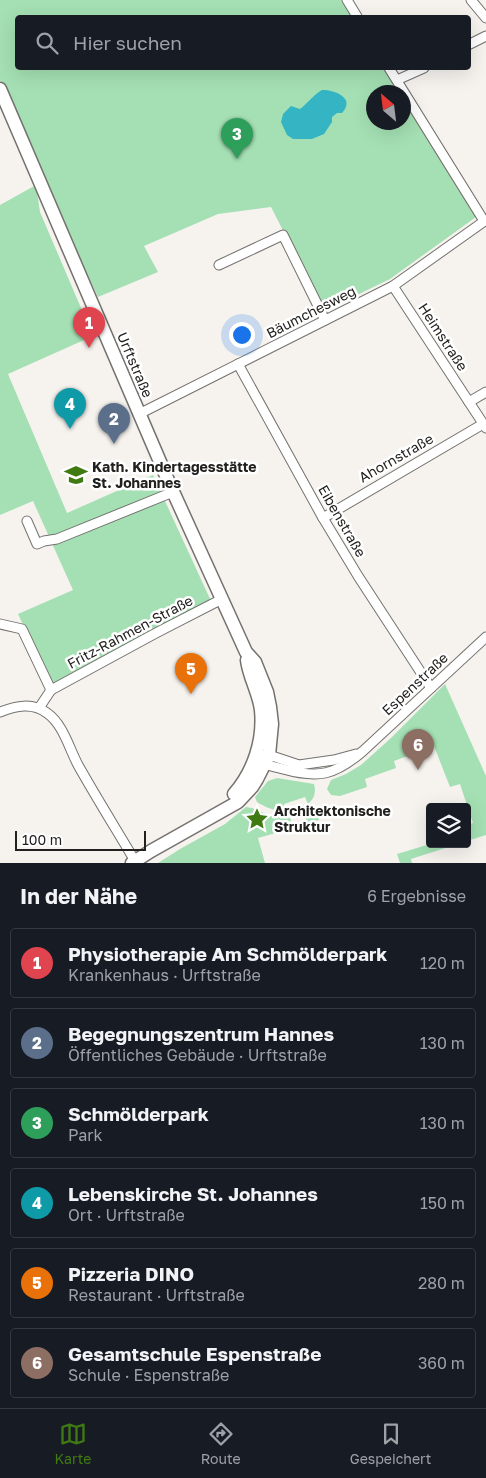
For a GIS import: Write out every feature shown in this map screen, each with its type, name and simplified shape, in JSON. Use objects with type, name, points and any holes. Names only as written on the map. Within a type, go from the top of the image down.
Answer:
[{"type":"street","points":[[347,0],[356,15]]},
{"type":"street","points":[[471,0],[486,18]]},
{"type":"street","points":[[471,44],[486,36]]},
{"type":"street","points":[[390,70],[485,220]]},
{"type":"street","points":[[397,80],[420,70]]},
{"type":"street","name":"Urftstraße","points":[[0,89],[173,492],[246,652],[248,667],[261,710],[259,745],[263,758],[252,787],[238,802],[134,862]]},
{"type":"street","name":"Bäumchesweg","points":[[139,414],[394,286],[485,220]]},
{"type":"street","points":[[218,265],[283,234],[325,320]]},
{"type":"street","name":"Heimstraße","points":[[394,286],[485,426]]},
{"type":"street","name":"Eibenstraße","points":[[238,364],[323,518],[358,576],[431,688]]},
{"type":"street","points":[[469,402],[486,392]]},
{"type":"street","name":"Ahornstraße","points":[[323,518],[485,426]]},
{"type":"street","points":[[27,521],[37,544],[44,541],[57,540],[173,492]]},
{"type":"street","name":"Fritz-Rahmen-Straße","points":[[39,708],[51,690],[156,633],[222,600]]},
{"type":"street","points":[[0,624],[22,629],[51,690]]},
{"type":"street","name":"Espenstraße","points":[[263,758],[298,773],[310,775],[337,770],[363,751],[486,637]]},
{"type":"street","points":[[0,712],[16,706],[30,706],[39,708],[53,717],[82,772],[134,862]]},
{"type":"green space","points":[[0,0],[341,0],[351,15],[15,15],[15,70],[384,70],[394,85],[366,85],[366,130],[411,130],[411,111],[476,217],[390,279],[324,311],[271,207],[218,214],[144,246],[158,272],[98,297],[50,195],[0,80]]},
{"type":"green space","points":[[36,185],[40,212],[93,336],[8,374],[67,513],[153,475],[211,601],[52,686],[18,614],[73,590],[33,501],[0,515],[0,205]]},
{"type":"green space","points":[[445,684],[486,776],[486,835],[471,840],[471,824],[473,823],[471,803],[466,803],[460,784],[450,787],[434,746],[394,761],[396,768],[365,779],[367,787],[340,796],[331,795],[327,789],[331,780],[361,765]]},
{"type":"green space","points":[[277,778],[314,784],[314,797],[308,804],[305,797],[284,804],[286,811],[271,809],[257,802],[255,797],[268,781]]},
{"type":"green space","points":[[246,807],[271,816],[290,818],[293,828],[258,838],[265,863],[158,863],[225,824]]},
{"type":"green space","points":[[331,808],[339,809],[318,815],[319,820],[307,823],[305,815],[308,813]]},
{"type":"green space","points":[[426,845],[426,848],[445,848],[411,859],[412,863],[400,863],[397,854]]},
{"type":"water","points":[[322,90],[333,91],[342,96],[347,103],[346,108],[342,113],[337,113],[332,117],[332,122],[324,134],[312,139],[293,139],[287,135],[281,122],[283,114],[291,106],[300,109]]},
{"type":"place","name":"Schmölderpark","points":[[237,159]]},
{"type":"place","name":"Physiotherapie Am Schmölderpark","points":[[89,348]]},
{"type":"place","name":"Lebenskirche St. Johannes","points":[[70,429]]},
{"type":"place","name":"Begegnungszentrum Hannes","points":[[114,444]]},
{"type":"place","name":"Kath. Kindertagesstätte St. Johannes","points":[[76,475]]},
{"type":"place","name":"Pizzeria DINO","points":[[191,694]]},
{"type":"place","name":"Gesamtschule Espenstraße","points":[[418,770]]},
{"type":"place","name":"Architektonische Struktur","points":[[257,819]]}]
